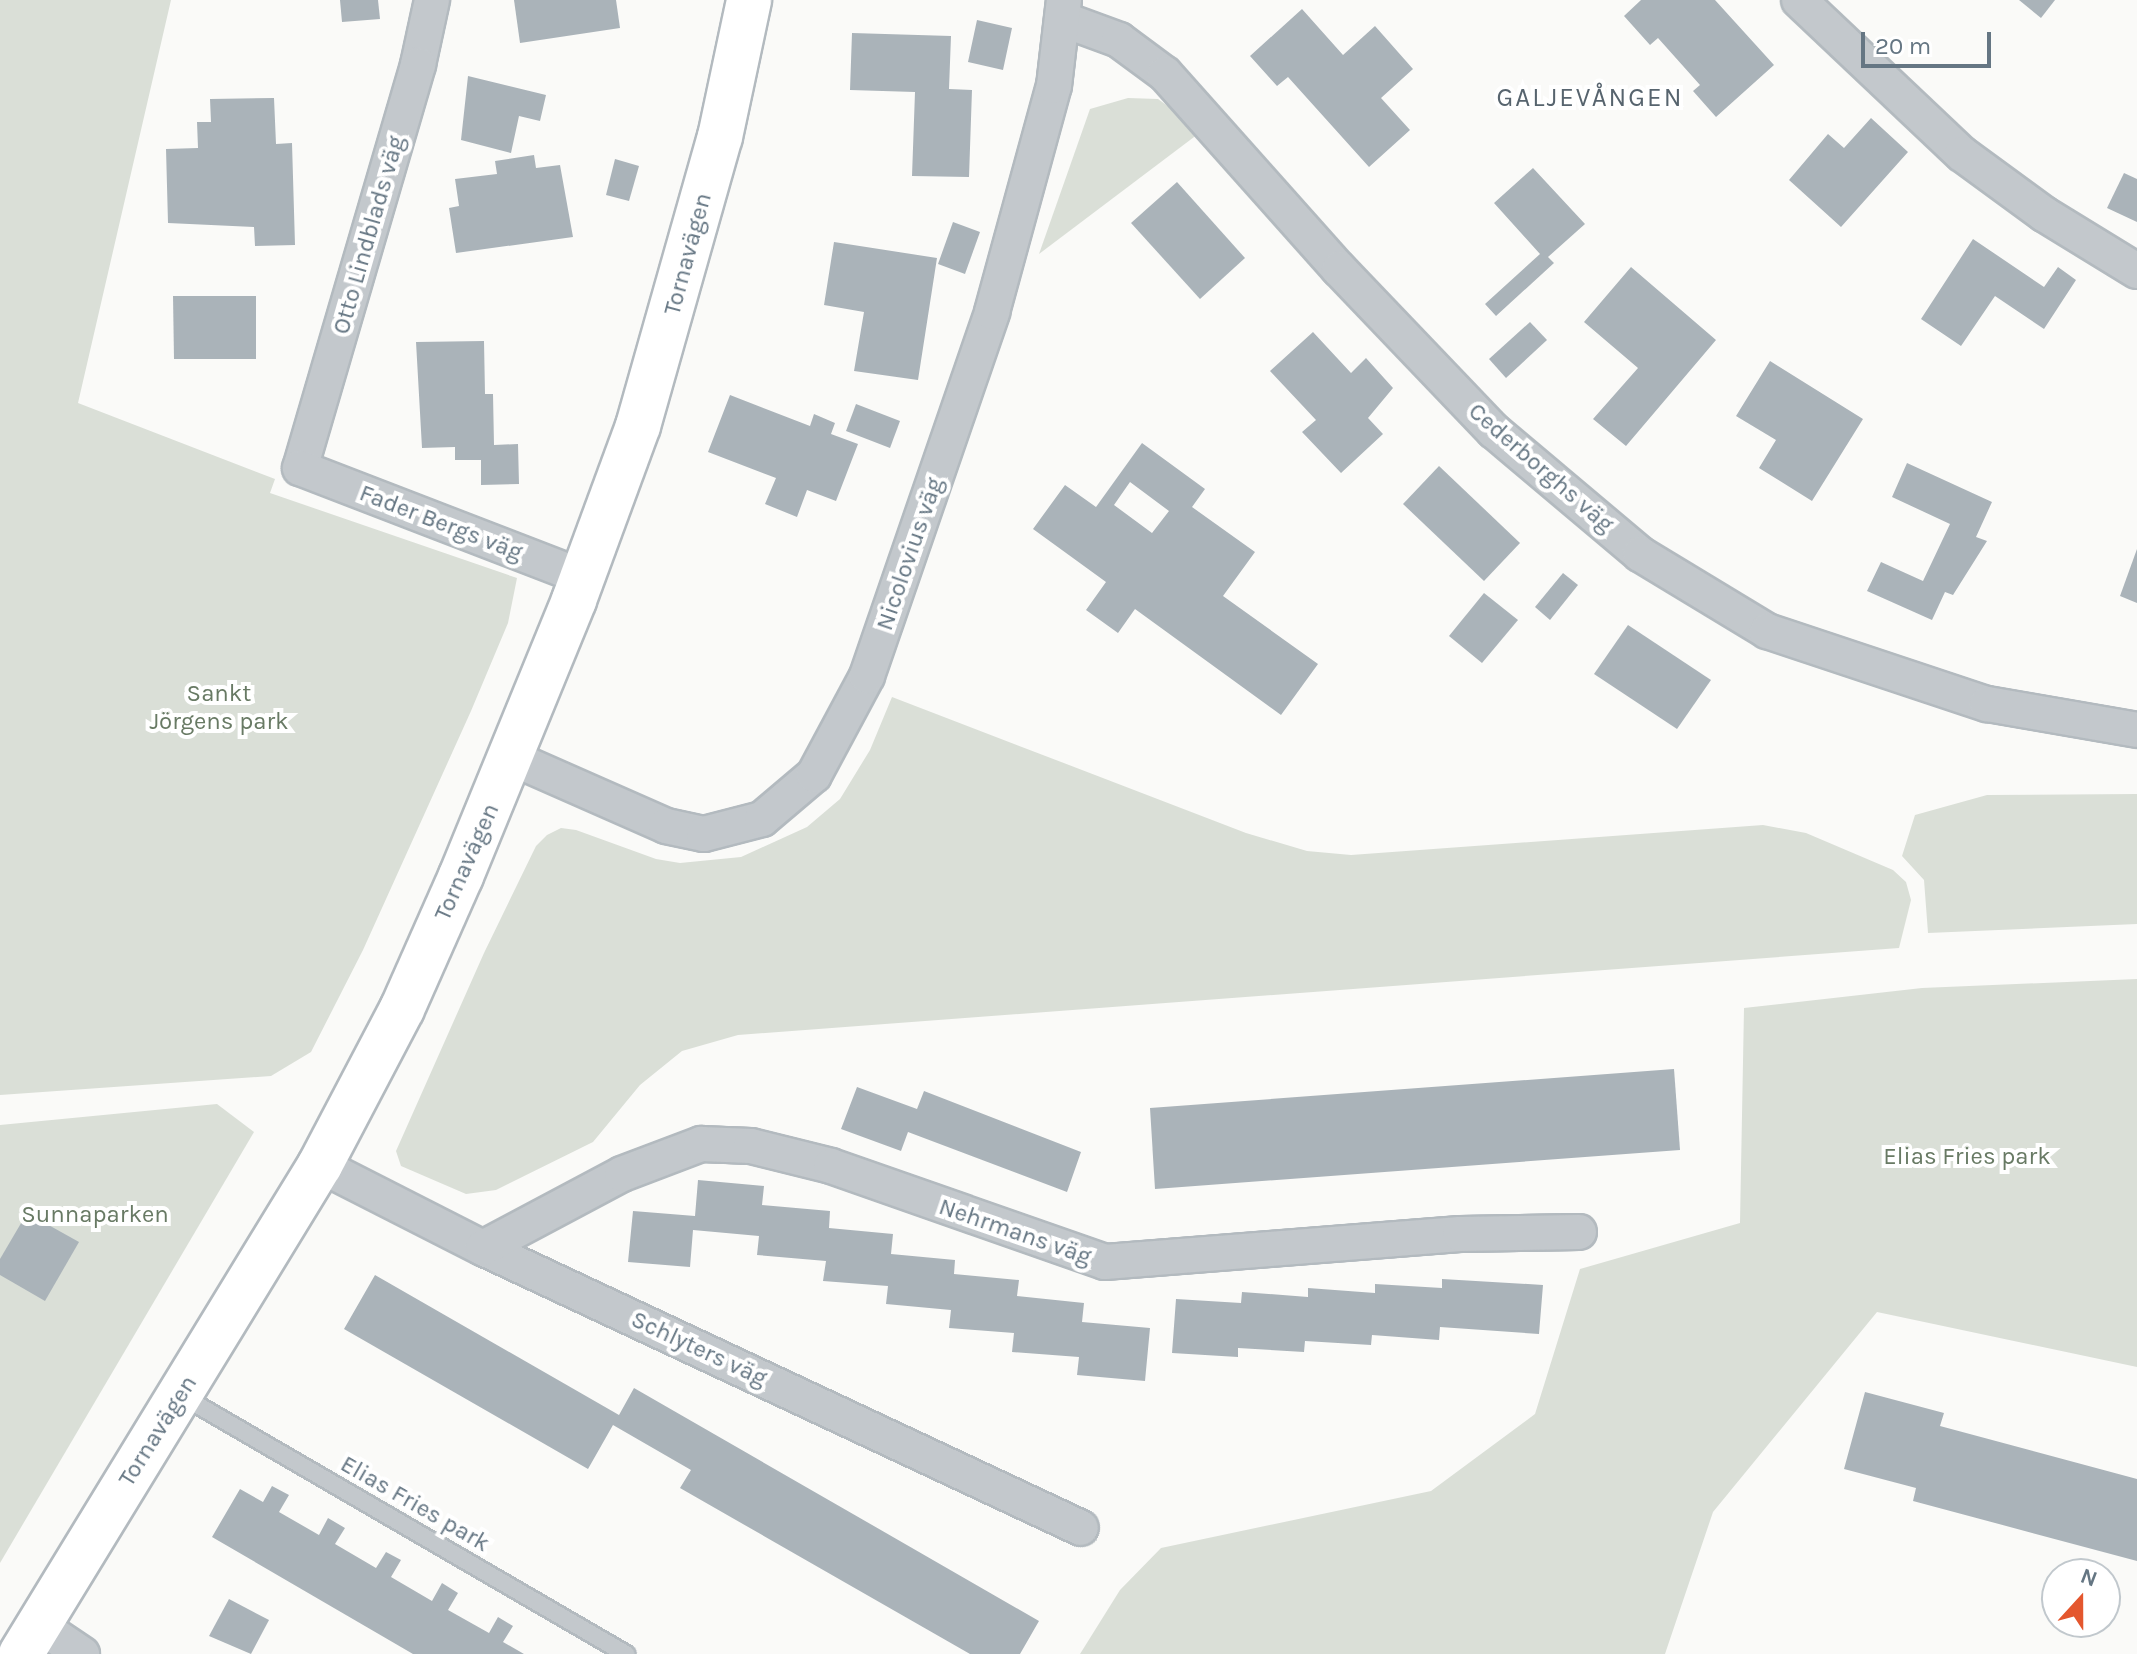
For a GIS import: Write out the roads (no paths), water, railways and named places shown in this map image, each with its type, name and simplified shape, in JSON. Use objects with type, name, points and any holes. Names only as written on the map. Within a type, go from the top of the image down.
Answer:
[{"type":"main road","name":"Tornavägen","points":[[30,1640],[320,1165],[402,1009],[512,758],[583,577],[678,296],[749,0]]},
{"type":"street","name":"Otto Lindblads väg","points":[[300,468],[418,65],[432,0]]},
{"type":"street","points":[[1799,0],[1962,154],[2044,214],[2137,271]]},
{"type":"street","name":"Cederborghs väg","points":[[1063,9],[1119,40],[1165,74],[1339,269],[1494,431],[1640,554],[1767,631],[1987,704],[2137,730]]},
{"type":"street","name":"Nicolovius väg","points":[[512,758],[666,826],[704,834],[762,819],[814,775],[867,676],[992,312],[1032,177],[1063,9]]},
{"type":"street","name":"Fader Bergs väg","points":[[300,468],[583,577]]},
{"type":"street","name":"Nehrmans väg","points":[[483,1248],[622,1174],[701,1144],[751,1146],[831,1166],[1105,1262],[1460,1234],[1579,1232]]},
{"type":"street","name":"Schlyters väg","points":[[320,1165],[483,1248],[1081,1528]]},
{"type":"street","points":[[30,1640],[82,1654]]},
{"type":"lane","name":"Elias Fries park","points":[[180,1395],[626,1654]]},
{"type":"district","name":"GALJEVÅNGEN","points":[[1590,98]]},
{"type":"park label","name":"Sankt Jörgens park","points":[[219,708]]},
{"type":"park label","name":"Sunnaparken","points":[[95,1215]]}]
